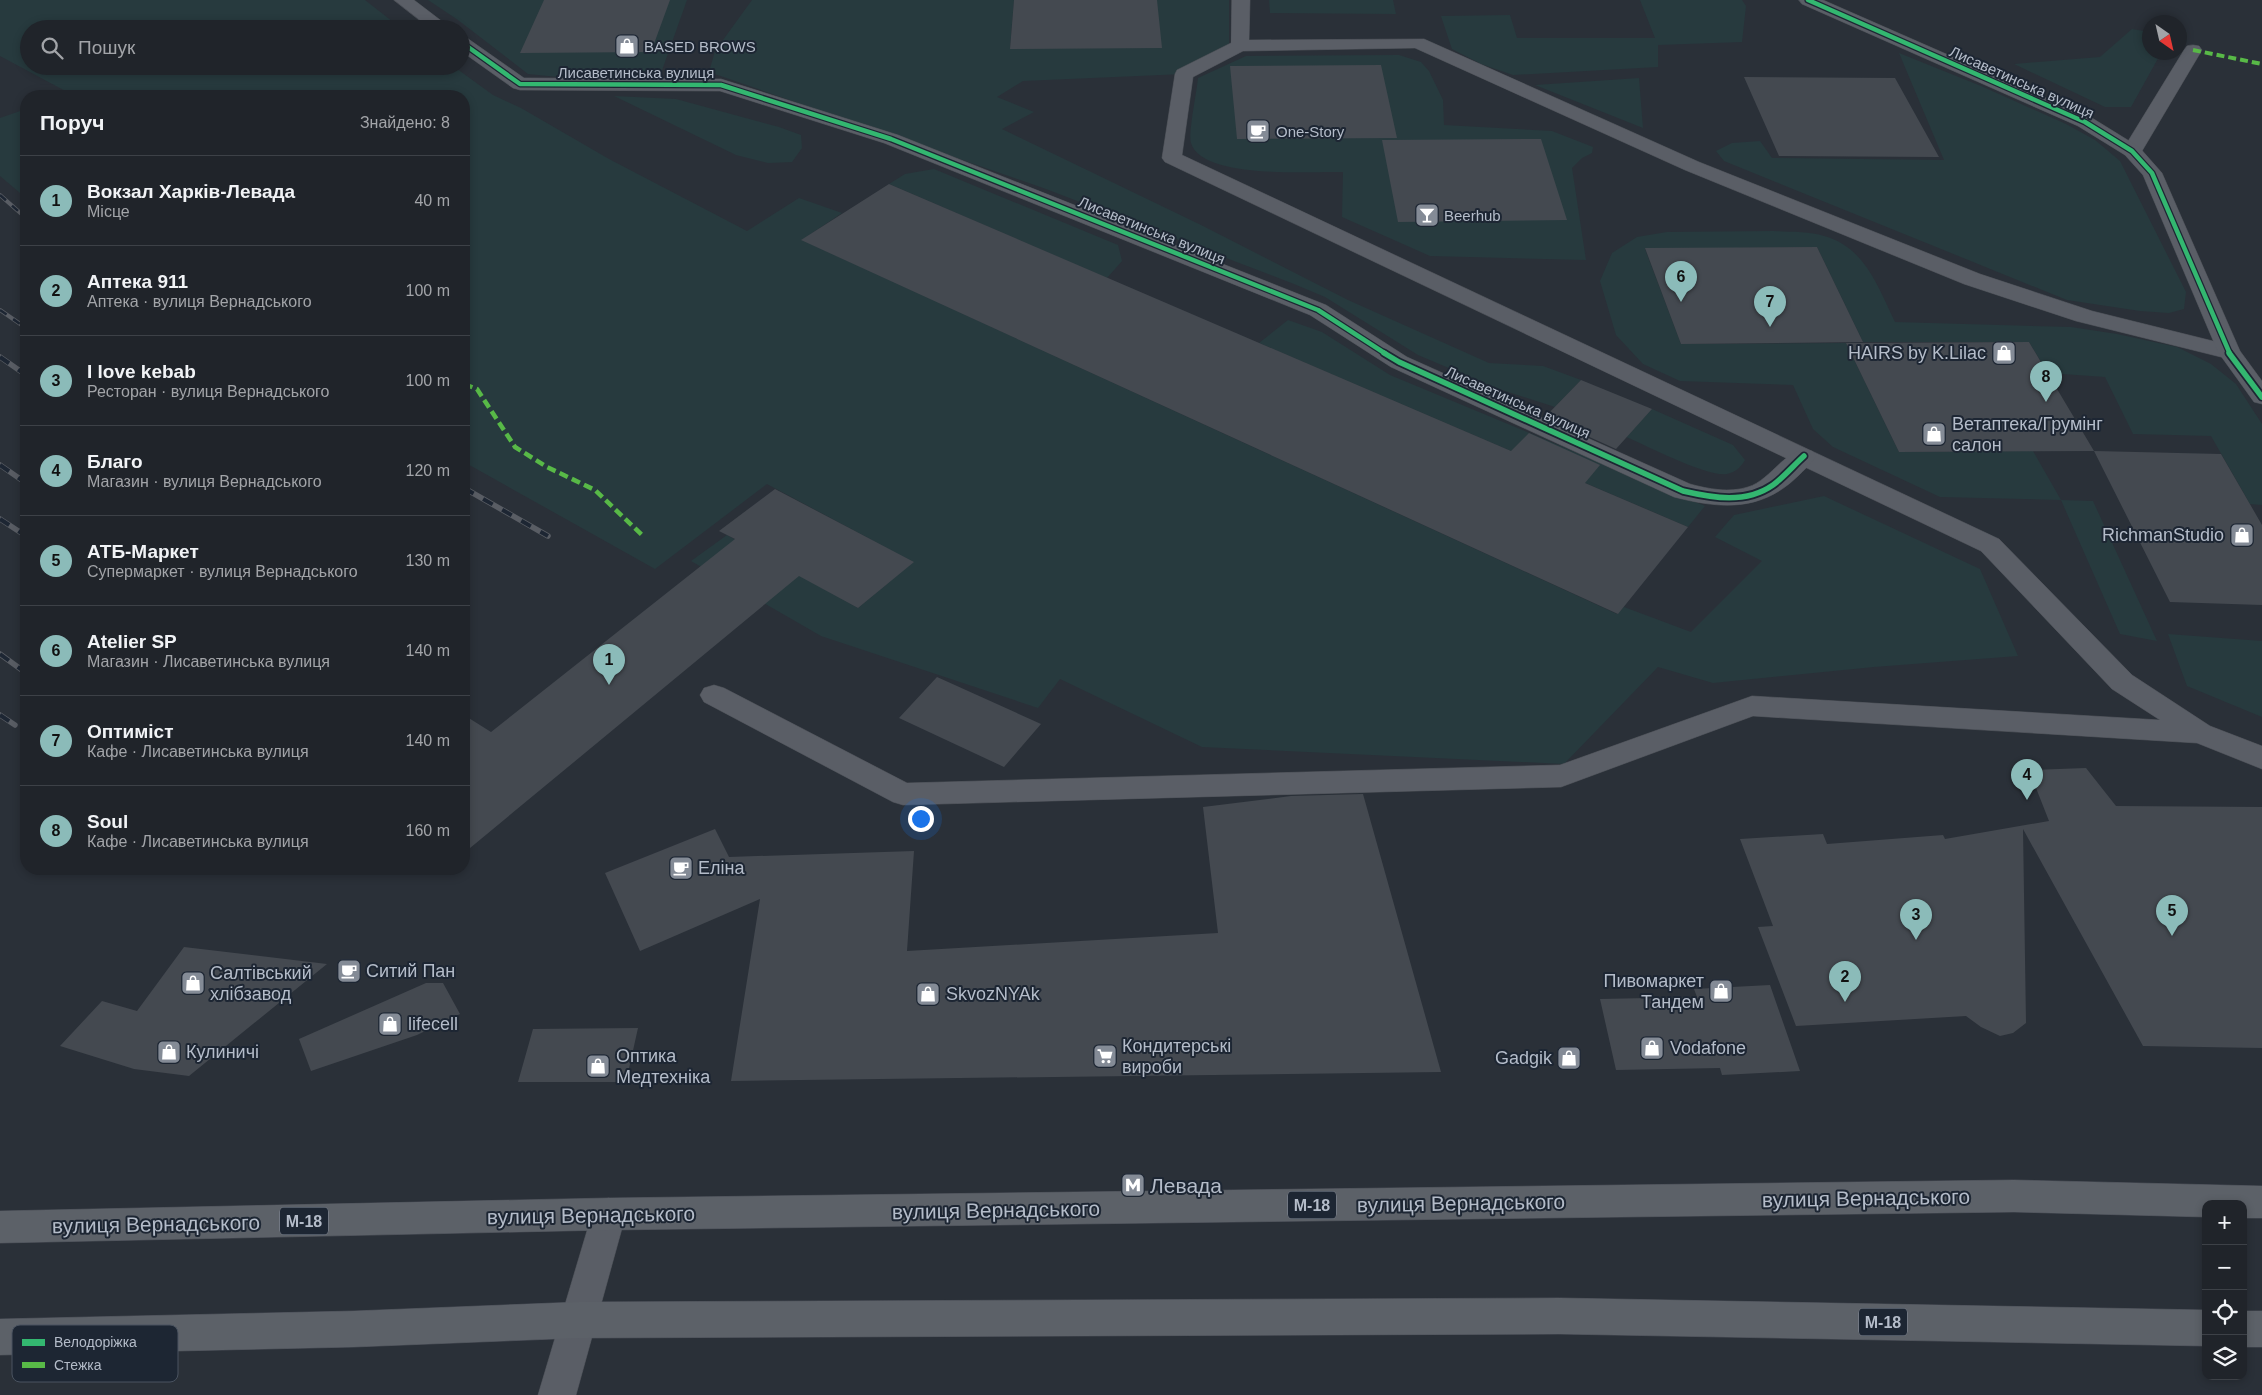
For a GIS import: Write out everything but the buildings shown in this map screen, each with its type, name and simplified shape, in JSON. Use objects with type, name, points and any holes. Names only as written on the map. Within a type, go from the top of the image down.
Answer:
[{"type":"main road","name":"вулиця Вернадського","points":[[0,1227],[609,1214],[2014,1196],[2262,1202]]},
{"type":"main road","name":"М-18","points":[[178,1332],[354,1329],[578,1320],[1560,1316],[2202,1328]]},
{"type":"main road","points":[[2247,1329],[2262,1329]]},
{"type":"street","points":[[404,0],[432,20]]},
{"type":"street","points":[[1240,46],[1241,0]]},
{"type":"street","name":"Лисаветинська вулиця","points":[[1808,0],[2085,122],[2132,151],[2152,173],[2229,352],[2262,397]]},
{"type":"street","points":[[2229,352],[2084,316],[1972,278],[1692,166],[1418,43],[1240,46],[1184,74],[1172,158],[1990,545],[2122,682],[2152,704],[2200,733],[2262,758]]},
{"type":"street","name":"Лисаветинська вулиця","points":[[470,48],[520,84],[721,85],[890,139],[1318,310],[1399,362],[1684,491],[1714,499],[1746,496],[1772,485],[1804,456]]},
{"type":"street","points":[[2132,151],[2193,50]]},
{"type":"street","points":[[714,696],[903,794],[1561,776],[1752,706],[2200,733]]},
{"type":"street","points":[[557,1395],[609,1214]]},
{"type":"green space","points":[[0,0],[365,0],[391,20],[20,20],[20,67],[0,56]]},
{"type":"green space","points":[[428,0],[687,0],[660,76],[558,77],[528,74],[470,29],[470,20],[458,20]]},
{"type":"green space","points":[[752,0],[1014,0],[1010,49],[1157,0],[1229,0],[1229,46],[1184,74],[1023,81],[997,97],[1034,112],[1002,129],[1201,225],[1348,300],[1489,363],[1543,366],[1581,380],[1555,407],[1496,388],[1418,355],[1325,297],[1294,284],[1046,189],[709,72],[715,51]]},
{"type":"green space","points":[[1269,0],[1393,0],[1396,14],[1270,13]]},
{"type":"green space","points":[[1640,0],[1742,0],[1746,6],[1742,42],[1658,45],[1658,67],[1513,75],[1481,64],[1452,49],[1441,16],[1510,15],[1517,38],[1655,38]]},
{"type":"green space","points":[[2132,29],[2142,31],[2142,60],[2157,60],[2131,107],[2105,107],[2014,64],[2100,57]]},
{"type":"green space","points":[[1899,53],[1981,86],[2066,124],[2095,140],[2120,161],[2186,292],[2184,309],[2169,313],[2140,311],[2067,300],[1724,161],[1716,151],[1732,143],[1760,141],[1772,158],[1944,160]]},
{"type":"green space","points":[[1399,55],[1421,62],[1429,71],[1443,100],[1444,125],[1552,131],[1593,147],[1592,153],[1582,158],[1572,168],[1586,260],[1430,256],[1342,217],[1343,172],[1284,172],[1236,168],[1215,163],[1199,155],[1191,143],[1190,138],[1198,78],[1246,56]]},
{"type":"green space","points":[[36,75],[465,75],[493,95],[521,108],[609,159],[747,231],[799,198],[842,213],[802,240],[1617,614],[1624,607],[1691,632],[1762,561],[1715,537],[1734,515],[1824,496],[1980,569],[2018,656],[1874,667],[1713,683],[1658,667],[1564,764],[1202,747],[1060,679],[1038,708],[821,636],[691,561],[727,535],[858,608],[913,562],[767,484],[655,569],[470,465],[470,90],[64,90]]},
{"type":"green space","points":[[1639,78],[1643,128],[1535,85]]},
{"type":"green space","points":[[614,96],[676,99],[779,127],[801,135],[802,148],[792,162],[768,163],[736,155]]},
{"type":"green space","points":[[20,111],[20,193],[0,176],[0,118]]},
{"type":"green space","points":[[934,169],[1118,245],[1122,261],[1107,278],[889,184],[905,174]]},
{"type":"green space","points":[[1774,231],[1818,234],[1838,241],[1850,249],[1869,270],[1895,322],[2071,327],[2117,334],[2177,347],[2211,364],[2236,384],[2262,424],[2262,505],[2250,504],[2211,436],[2133,434],[2105,377],[2048,373],[2029,342],[1863,342],[1817,247],[1645,249],[1681,344],[1846,343],[1899,452],[2033,451],[2061,500],[1940,497],[1833,447],[1813,429],[1793,385],[1680,381],[1643,364],[1616,335],[1600,281],[1612,253],[1637,237],[1667,232]]},
{"type":"green space","points":[[1288,320],[1322,332],[1390,375],[1705,506],[1688,527],[1259,343]]},
{"type":"green space","points":[[1652,409],[1733,445],[1745,460],[1733,472],[1718,474],[1677,460],[1626,437]]},
{"type":"green space","points":[[2061,500],[2093,501],[2157,641],[2120,634]]},
{"type":"green space","points":[[2168,634],[2262,641],[2262,717],[2187,686]]},
{"type":"railway","points":[[0,195],[20,213]]},
{"type":"railway","points":[[0,310],[20,324]]},
{"type":"railway","points":[[0,357],[20,371]]},
{"type":"railway","points":[[0,465],[20,479]]},
{"type":"railway","points":[[470,491],[548,536]]},
{"type":"railway","points":[[0,519],[20,532]]},
{"type":"railway","points":[[0,654],[20,669]]},
{"type":"railway","points":[[0,715],[15,725]]},
{"type":"marked path","points":[[2193,50],[2262,64]]},
{"type":"marked path","points":[[470,386],[477,389],[515,447],[547,467],[595,490],[643,536]]},
{"type":"cycle path","points":[[1808,0],[2085,122],[2132,151],[2152,173],[2229,352],[2262,397]]},
{"type":"cycle path","points":[[470,48],[520,84],[721,85],[891,139],[1318,310],[1399,362],[1683,491],[1729,498],[1752,495],[1773,485],[1804,456]]},
{"type":"place","name":"BASED BROWS","points":[[627,46]]},
{"type":"place","name":"One-Story","points":[[1258,131]]},
{"type":"place","name":"Beerhub","points":[[1427,215]]},
{"type":"place","name":"Atelier SP","points":[[1681,302]]},
{"type":"place","name":"Оптиміст","points":[[1770,327]]},
{"type":"place","name":"HAIRS by K.Lilac","points":[[2004,353]]},
{"type":"place","name":"Soul","points":[[2046,402]]},
{"type":"place","name":"Ветаптека/Грумінг салон","points":[[1934,434]]},
{"type":"place","name":"RichmanStudio","points":[[2242,535]]},
{"type":"place","name":"Вокзал Харків-Левада","points":[[609,685]]},
{"type":"place","name":"Благо","points":[[2027,800]]},
{"type":"place","name":"Еліна","points":[[681,868]]},
{"type":"place","name":"АТБ-Маркет","points":[[2172,936]]},
{"type":"place","name":"I love kebab","points":[[1916,940]]},
{"type":"place","name":"Ситий Пан","points":[[349,971]]},
{"type":"place","name":"Салтівський хлібзавод","points":[[193,983]]},
{"type":"place","name":"Пивомаркет Тандем","points":[[1721,991]]},
{"type":"place","name":"SkvozNYAk","points":[[928,994]]},
{"type":"place","name":"Аптека 911","points":[[1845,1002]]},
{"type":"place","name":"lifecell","points":[[390,1024]]},
{"type":"place","name":"Vodafone","points":[[1652,1048]]},
{"type":"place","name":"Кулиничі","points":[[169,1052]]},
{"type":"place","name":"Кондитерські вироби","points":[[1105,1056]]},
{"type":"place","name":"Gadgik","points":[[1569,1058]]},
{"type":"place","name":"Оптика Медтехніка","points":[[598,1066]]},
{"type":"place","name":"Левада","points":[[1133,1185]]}]
